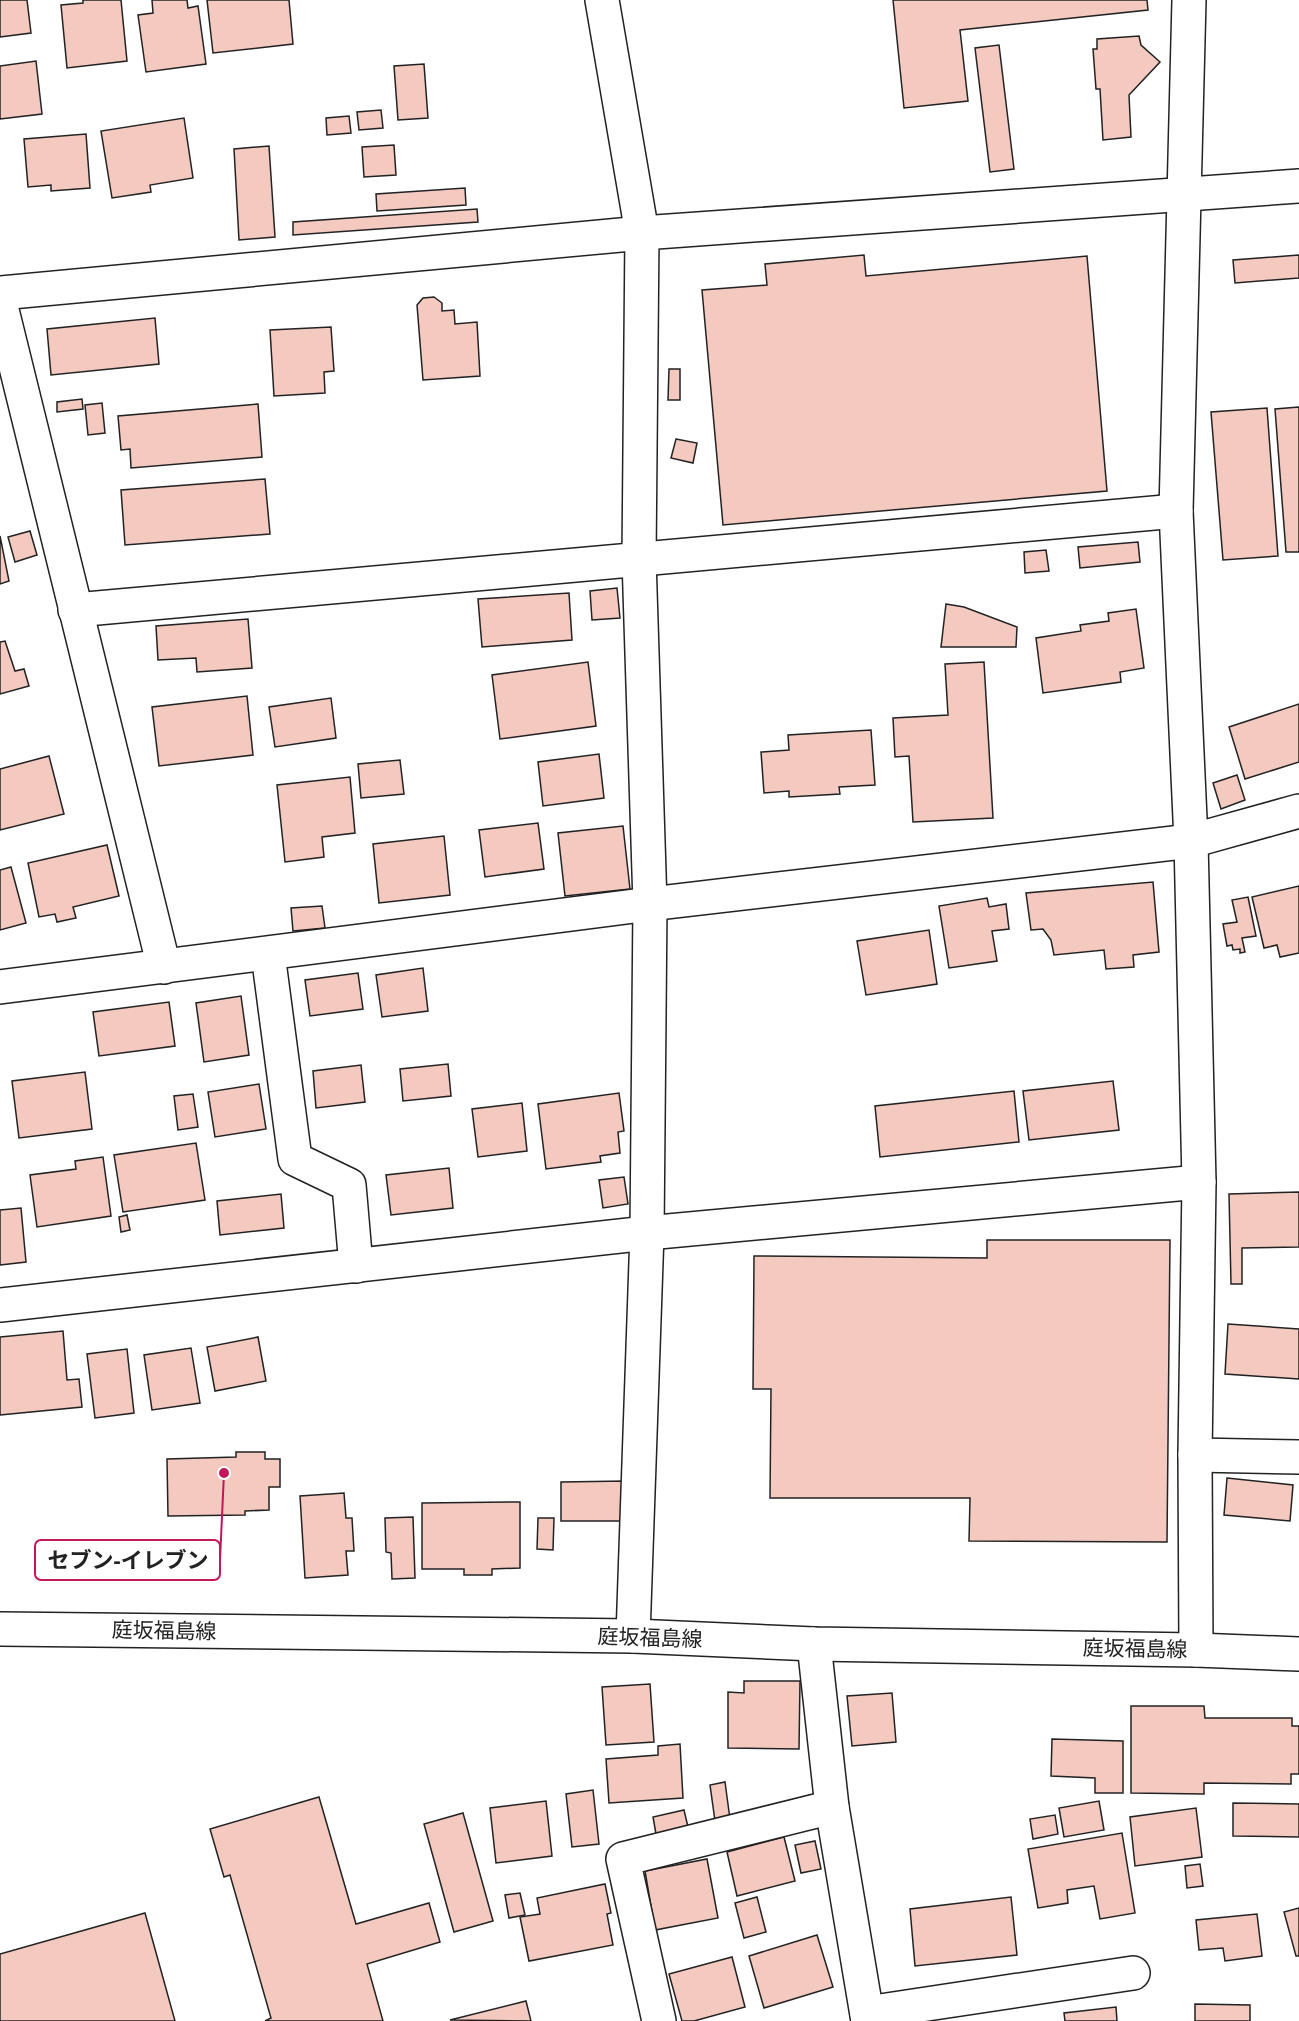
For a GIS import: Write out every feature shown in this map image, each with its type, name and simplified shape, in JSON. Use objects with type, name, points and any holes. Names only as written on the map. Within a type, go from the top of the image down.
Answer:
[{"type":"street","points":[[602,0],[642,234],[639,559],[650,904],[647,1233],[633,1636]]},
{"type":"street","points":[[1189,0],[1176,511],[1191,841],[1199,1182],[1195,1455],[1196,1650]]},
{"type":"street","points":[[0,293],[642,234],[1299,186]]},
{"type":"street","points":[[0,302],[164,967]]},
{"type":"street","points":[[75,610],[1176,511]]},
{"type":"street","points":[[0,987],[650,904],[1191,841],[1299,811]]},
{"type":"street","points":[[268,954],[295,1159],[349,1185],[356,1266]]},
{"type":"street","points":[[0,1305],[647,1233],[1199,1182]]},
{"type":"street","points":[[1195,1455],[1299,1457]]},
{"type":"street","name":"庭坂福島線","points":[[0,1629],[633,1636],[814,1644],[1196,1650],[1299,1654]]},
{"type":"street","points":[[814,1644],[832,1807],[868,2017],[1133,1973]]},
{"type":"street","points":[[659,2021],[622,1859],[832,1807]]},
{"type":"building","points":[[0,0],[27,0],[31,33],[0,37]]},
{"type":"building","points":[[83,0],[121,0],[127,61],[67,68],[61,5],[83,3]]},
{"type":"building","points":[[152,0],[187,0],[188,8],[198,6],[206,64],[146,72],[138,15],[153,13]]},
{"type":"building","points":[[207,0],[289,0],[293,44],[213,53]]},
{"type":"building","points":[[893,0],[1147,0],[1148,10],[960,30],[968,101],[904,108]]},
{"type":"building","points":[[1139,36],[1141,45],[1160,62],[1129,95],[1131,137],[1103,140],[1100,89],[1096,89],[1093,49],[1097,49],[1097,39]]},
{"type":"building","points":[[999,45],[1014,169],[990,172],[975,48]]},
{"type":"building","points":[[36,61],[42,114],[0,119],[0,66]]},
{"type":"building","points":[[424,64],[428,118],[398,120],[394,66]]},
{"type":"building","points":[[381,110],[383,128],[359,130],[357,112]]},
{"type":"building","points":[[349,116],[351,133],[327,135],[326,118]]},
{"type":"building","points":[[184,118],[193,178],[150,185],[151,192],[112,198],[101,131]]},
{"type":"building","points":[[86,134],[90,188],[51,191],[51,185],[28,187],[24,139]]},
{"type":"building","points":[[394,145],[396,175],[364,177],[362,147]]},
{"type":"building","points":[[269,146],[275,237],[239,240],[234,149]]},
{"type":"building","points":[[465,188],[466,205],[377,211],[376,194]]},
{"type":"building","points":[[477,209],[478,222],[293,235],[293,222]]},
{"type":"building","points":[[864,255],[866,276],[1087,256],[1107,491],[723,525],[702,290],[767,285],[765,264]]},
{"type":"building","points":[[1299,255],[1299,278],[1235,283],[1233,260]]},
{"type":"building","points":[[434,297],[442,303],[442,311],[454,310],[455,324],[477,322],[480,376],[423,380],[417,305],[423,298]]},
{"type":"building","points":[[155,318],[159,364],[51,375],[47,329]]},
{"type":"building","points":[[331,327],[334,371],[324,372],[325,393],[274,396],[270,330]]},
{"type":"building","points":[[669,369],[680,369],[680,400],[668,400]]},
{"type":"building","points":[[82,399],[83,409],[57,412],[57,402]]},
{"type":"building","points":[[102,403],[105,433],[88,435],[85,405]]},
{"type":"building","points":[[258,404],[262,457],[131,468],[130,449],[121,450],[118,416]]},
{"type":"building","points":[[1299,407],[1299,552],[1286,552],[1275,409]]},
{"type":"building","points":[[1267,408],[1278,556],[1223,560],[1211,412]]},
{"type":"building","points":[[676,439],[697,443],[693,463],[671,458]]},
{"type":"building","points":[[265,479],[270,534],[125,545],[121,490]]},
{"type":"building","points":[[30,531],[37,555],[15,562],[8,537]]},
{"type":"building","points":[[0,536],[9,581],[0,584]]},
{"type":"building","points":[[1138,542],[1140,562],[1080,568],[1078,547]]},
{"type":"building","points":[[1046,550],[1049,571],[1025,573],[1024,552]]},
{"type":"building","points":[[617,588],[620,618],[592,620],[590,591]]},
{"type":"building","points":[[569,593],[572,640],[482,647],[478,599]]},
{"type":"building","points":[[946,604],[964,607],[1017,627],[1016,647],[941,647]]},
{"type":"building","points":[[1136,609],[1144,668],[1120,672],[1121,682],[1043,693],[1036,638],[1081,631],[1080,625],[1109,621],[1108,613]]},
{"type":"building","points":[[248,619],[252,668],[197,672],[196,658],[158,660],[156,626]]},
{"type":"building","points":[[5,641],[15,671],[24,669],[29,686],[0,694],[0,642]]},
{"type":"building","points":[[588,662],[596,726],[500,739],[492,675]]},
{"type":"building","points":[[984,662],[993,818],[913,822],[909,756],[895,757],[893,718],[948,715],[945,664]]},
{"type":"building","points":[[247,696],[253,755],[159,766],[152,707]]},
{"type":"building","points":[[331,698],[336,738],[275,747],[269,707]]},
{"type":"building","points":[[1299,704],[1299,762],[1245,779],[1229,727]]},
{"type":"building","points":[[871,730],[875,785],[839,787],[840,794],[789,797],[789,791],[764,793],[761,752],[789,750],[788,735]]},
{"type":"building","points":[[599,754],[604,798],[543,806],[538,762]]},
{"type":"building","points":[[49,756],[64,814],[0,830],[0,769]]},
{"type":"building","points":[[400,760],[404,794],[361,798],[358,764]]},
{"type":"building","points":[[1237,775],[1245,800],[1221,809],[1213,783]]},
{"type":"building","points":[[350,777],[355,833],[322,837],[324,857],[285,862],[277,785]]},
{"type":"building","points":[[538,823],[544,869],[485,877],[479,830]]},
{"type":"building","points":[[623,826],[630,889],[565,896],[558,833]]},
{"type":"building","points":[[444,836],[450,895],[379,903],[373,844]]},
{"type":"building","points":[[107,845],[119,896],[73,907],[76,918],[57,922],[55,914],[39,917],[28,863]]},
{"type":"building","points":[[11,867],[26,923],[0,930],[0,870]]},
{"type":"building","points":[[1153,882],[1159,952],[1133,955],[1134,967],[1106,969],[1104,950],[1054,955],[1051,940],[1043,929],[1031,930],[1026,893]]},
{"type":"building","points":[[1299,886],[1299,953],[1280,957],[1277,945],[1264,948],[1252,897]]},
{"type":"building","points":[[1248,897],[1256,936],[1242,938],[1245,952],[1240,953],[1240,949],[1233,950],[1232,945],[1227,946],[1223,924],[1237,922],[1232,900]]},
{"type":"building","points":[[987,898],[989,907],[1006,904],[1009,929],[992,931],[997,961],[949,968],[939,906]]},
{"type":"building","points":[[322,906],[325,928],[293,931],[291,908]]},
{"type":"building","points":[[929,930],[937,984],[866,995],[857,941]]},
{"type":"building","points":[[423,968],[428,1011],[382,1017],[376,975]]},
{"type":"building","points":[[358,973],[363,1009],[310,1016],[305,980]]},
{"type":"building","points":[[241,996],[249,1055],[204,1062],[196,1003]]},
{"type":"building","points":[[169,1002],[175,1046],[99,1056],[93,1012]]},
{"type":"building","points":[[448,1064],[451,1096],[403,1101],[400,1069]]},
{"type":"building","points":[[361,1065],[365,1102],[316,1108],[313,1071]]},
{"type":"building","points":[[85,1072],[92,1129],[19,1138],[12,1081]]},
{"type":"building","points":[[1113,1081],[1119,1130],[1029,1140],[1023,1091]]},
{"type":"building","points":[[259,1084],[266,1129],[215,1137],[208,1092]]},
{"type":"building","points":[[1014,1091],[1019,1142],[880,1157],[875,1106]]},
{"type":"building","points":[[619,1093],[624,1131],[618,1132],[620,1153],[600,1156],[601,1162],[546,1169],[538,1104]]},
{"type":"building","points":[[193,1094],[198,1127],[178,1130],[174,1096]]},
{"type":"building","points":[[522,1103],[527,1151],[478,1157],[472,1109]]},
{"type":"building","points":[[196,1143],[205,1200],[123,1212],[114,1155]]},
{"type":"building","points":[[103,1157],[111,1216],[37,1227],[30,1175],[76,1169],[75,1161]]},
{"type":"building","points":[[449,1168],[453,1208],[391,1215],[386,1175]]},
{"type":"building","points":[[624,1177],[628,1204],[603,1208],[599,1180]]},
{"type":"building","points":[[1299,1192],[1299,1247],[1242,1248],[1242,1284],[1231,1284],[1229,1194]]},
{"type":"building","points":[[281,1194],[284,1228],[220,1235],[217,1201]]},
{"type":"building","points":[[21,1208],[26,1262],[0,1265],[0,1210]]},
{"type":"building","points":[[127,1215],[130,1230],[121,1232],[119,1217]]},
{"type":"building","points":[[987,1240],[1170,1240],[1167,1542],[969,1541],[970,1498],[770,1498],[771,1389],[753,1389],[754,1256],[987,1258]]},
{"type":"building","points":[[1228,1324],[1299,1329],[1299,1379],[1225,1374]]},
{"type":"building","points":[[63,1331],[67,1380],[79,1379],[82,1407],[0,1415],[0,1337]]},
{"type":"building","points":[[258,1337],[266,1381],[215,1391],[207,1347]]},
{"type":"building","points":[[191,1348],[200,1403],[152,1410],[144,1355]]},
{"type":"building","points":[[127,1349],[134,1413],[95,1418],[87,1354]]},
{"type":"building","points":[[236,1452],[265,1452],[265,1459],[280,1459],[280,1487],[269,1487],[269,1510],[245,1511],[245,1515],[168,1516],[167,1459],[236,1457]]},
{"type":"building","points":[[1227,1478],[1293,1485],[1290,1521],[1224,1515]]},
{"type":"building","points":[[625,1481],[625,1521],[561,1521],[561,1482]]},
{"type":"building","points":[[344,1493],[346,1518],[352,1518],[354,1551],[346,1551],[348,1575],[305,1578],[300,1496]]},
{"type":"building","points":[[520,1502],[520,1568],[492,1569],[492,1575],[464,1575],[464,1569],[422,1569],[422,1503]]},
{"type":"building","points":[[413,1517],[415,1578],[392,1579],[391,1553],[386,1552],[385,1518]]},
{"type":"building","points":[[538,1518],[554,1518],[553,1550],[537,1549]]},
{"type":"building","points":[[744,1681],[800,1681],[799,1749],[728,1748],[728,1692],[744,1693]]},
{"type":"building","points":[[650,1684],[654,1742],[606,1745],[602,1687]]},
{"type":"building","points":[[892,1693],[896,1742],[852,1746],[847,1696]]},
{"type":"building","points":[[1131,1706],[1204,1706],[1205,1718],[1292,1718],[1292,1726],[1299,1726],[1299,1774],[1291,1774],[1291,1784],[1204,1783],[1204,1794],[1131,1793]]},
{"type":"building","points":[[1052,1739],[1123,1741],[1123,1793],[1095,1793],[1095,1778],[1051,1776]]},
{"type":"building","points":[[680,1744],[683,1798],[609,1803],[606,1759],[658,1755],[658,1746]]},
{"type":"building","points":[[725,1782],[730,1819],[715,1821],[710,1785]]},
{"type":"building","points":[[593,1790],[599,1844],[572,1847],[566,1794]]},
{"type":"building","points":[[319,1797],[356,1924],[429,1903],[440,1942],[367,1964],[383,2021],[265,2021],[271,2018],[230,1875],[224,1877],[210,1829]]},
{"type":"building","points":[[546,1801],[552,1856],[496,1863],[490,1808]]},
{"type":"building","points":[[1099,1801],[1104,1830],[1064,1837],[1059,1808]]},
{"type":"building","points":[[1233,1803],[1299,1804],[1299,1837],[1233,1836]]},
{"type":"building","points":[[1196,1808],[1202,1857],[1135,1866],[1130,1817]]},
{"type":"building","points":[[684,1810],[688,1827],[656,1834],[653,1817]]},
{"type":"building","points":[[463,1813],[493,1921],[454,1932],[424,1824]]},
{"type":"building","points":[[1055,1815],[1058,1834],[1033,1839],[1030,1819]]},
{"type":"building","points":[[1122,1833],[1135,1913],[1100,1919],[1094,1886],[1067,1890],[1068,1903],[1038,1908],[1028,1849]]},
{"type":"building","points":[[784,1837],[795,1881],[737,1896],[727,1852]]},
{"type":"building","points":[[815,1841],[821,1869],[801,1873],[795,1845]]},
{"type":"building","points":[[707,1859],[718,1918],[655,1930],[645,1871]]},
{"type":"building","points":[[1200,1864],[1203,1886],[1187,1888],[1185,1866]]},
{"type":"building","points":[[605,1884],[611,1913],[607,1914],[613,1945],[529,1961],[520,1917],[540,1914],[537,1898]]},
{"type":"building","points":[[520,1893],[525,1915],[509,1918],[505,1895]]},
{"type":"building","points":[[757,1897],[766,1932],[744,1938],[735,1903]]},
{"type":"building","points":[[1011,1897],[1017,1955],[915,1966],[910,1909]]},
{"type":"building","points":[[1299,1908],[1299,1956],[1296,1956],[1284,1912]]},
{"type":"building","points":[[145,1913],[175,2021],[0,2021],[0,1954]]},
{"type":"building","points":[[1257,1914],[1262,1956],[1225,1961],[1223,1948],[1199,1950],[1196,1920]]},
{"type":"building","points":[[817,1935],[833,1987],[764,2008],[749,1956]]},
{"type":"building","points":[[732,1957],[745,2007],[694,2021],[682,2021],[669,1974]]},
{"type":"building","points":[[526,2001],[531,2021],[450,2020]]},
{"type":"building","points":[[1195,2004],[1250,2005],[1250,2021],[1195,2021]]},
{"type":"building","points":[[1116,2007],[1117,2021],[1065,2021],[1064,2013]]},
{"type":"place","name":"セブン-イレブン","points":[[224,1473]]}]
